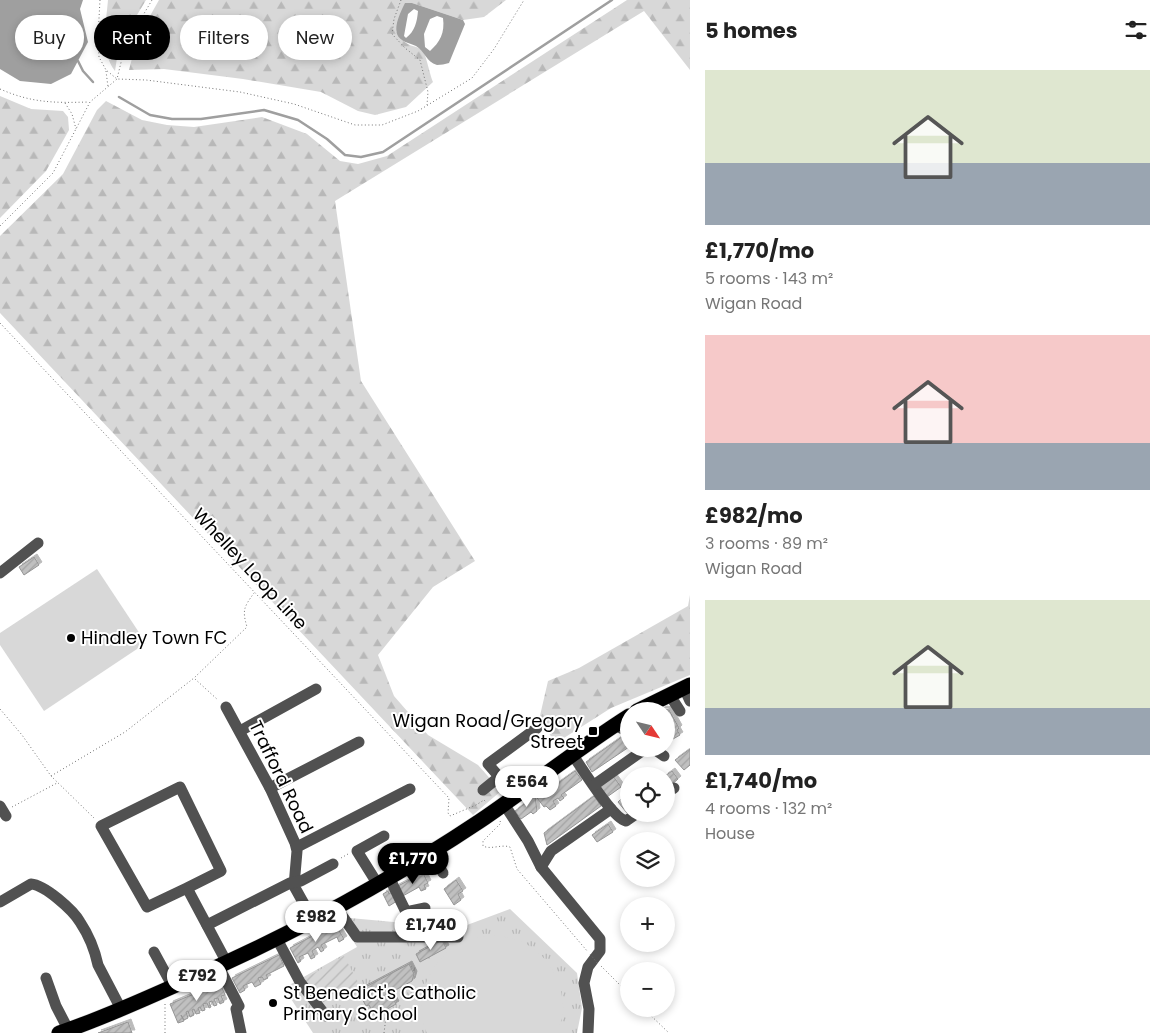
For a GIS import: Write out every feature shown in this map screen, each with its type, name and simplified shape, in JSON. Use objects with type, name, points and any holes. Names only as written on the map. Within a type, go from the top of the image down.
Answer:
[{"type":"highway","points":[[654,702],[669,694],[688,691]]},
{"type":"highway","points":[[66,1032],[223,965],[313,920],[431,852],[506,805],[572,754],[620,722]]},
{"type":"street","points":[[0,573],[38,543]]},
{"type":"street","points":[[240,731],[316,688]]},
{"type":"street","points":[[669,694],[680,711]]},
{"type":"street","name":"Trafford Road","points":[[226,707],[270,788],[297,847],[294,882],[313,920]]},
{"type":"street","points":[[615,725],[620,728]]},
{"type":"street","points":[[537,728],[488,764],[499,777],[506,805],[541,867],[600,939],[600,950],[588,967],[584,983],[589,1009],[588,1033]]},
{"type":"street","points":[[270,788],[358,741]]},
{"type":"street","points":[[572,754],[620,820]]},
{"type":"street","points":[[594,785],[632,758]]},
{"type":"street","points":[[483,790],[499,777]]},
{"type":"street","points":[[180,787],[221,871],[187,888],[147,907],[102,826],[180,787]]},
{"type":"street","points":[[297,847],[411,790]]},
{"type":"street","points":[[541,867],[552,851],[611,809]]},
{"type":"street","points":[[384,836],[357,851],[383,880],[406,912],[424,908]]},
{"type":"street","points":[[431,852],[443,873]]},
{"type":"street","points":[[207,925],[290,883],[301,881],[333,864]]},
{"type":"street","points":[[0,902],[32,884],[40,886],[57,898],[80,922],[97,958],[98,965],[121,1009]]},
{"type":"street","points":[[187,888],[207,925],[239,1006],[236,1009],[241,1033]]},
{"type":"street","points":[[336,907],[356,936],[458,937]]},
{"type":"street","points":[[277,939],[300,982],[326,1016]]},
{"type":"street","points":[[154,952],[169,988]]},
{"type":"street","points":[[46,978],[66,1032]]},
{"type":"path","points":[[100,0],[99,58],[106,70],[117,79],[146,80],[240,92],[294,104],[355,125],[382,125],[418,111],[472,78],[494,49],[524,0]]},
{"type":"path","points":[[0,226],[53,174],[90,102],[117,79],[125,46],[152,0]]},
{"type":"path","points":[[401,0],[394,18],[392,34],[420,60],[428,92],[427,106]]},
{"type":"path","points":[[106,70],[108,87]]},
{"type":"path","points":[[0,88],[14,95],[40,102],[90,102]]},
{"type":"path","points":[[65,102],[72,114],[76,129]]},
{"type":"path","name":"Whelley Loop Line","points":[[0,323],[449,798],[448,813],[450,816],[484,800],[488,805]]},
{"type":"path","points":[[51,776],[125,732],[194,678],[247,627],[244,615],[245,605],[254,592]]},
{"type":"path","points":[[194,678],[226,707]]},
{"type":"path","points":[[0,710],[22,735],[51,776],[102,826]]},
{"type":"path","points":[[2,809],[58,782]]},
{"type":"path","points":[[506,805],[502,822],[483,841],[483,846],[486,848],[504,845],[510,847],[517,869],[598,964],[620,985]]},
{"type":"path","points":[[333,864],[349,853],[357,851]]},
{"type":"path","points":[[165,1033],[169,988]]},
{"type":"path","points":[[384,1033],[387,1009]]},
{"type":"path","points":[[653,1017],[670,1033]]},
{"type":"green space","points":[[108,0],[146,0],[137,15],[106,15]]},
{"type":"green space","points":[[159,0],[506,0],[484,17],[463,20],[412,3],[396,31],[406,43],[423,51],[433,82],[406,107],[375,115],[358,111],[321,92],[243,79],[164,69],[129,70],[132,60],[170,60],[170,15],[151,15]]},
{"type":"green space","points":[[627,0],[690,0],[690,70],[644,11],[335,201],[361,381],[475,561],[433,587],[378,655],[394,696],[428,735],[478,765],[501,791],[473,815],[0,313],[0,236],[63,174],[97,110],[106,101],[142,120],[167,125],[194,127],[262,117],[307,134],[340,161],[358,164],[387,156]]},
{"type":"green space","points":[[109,60],[117,60],[115,71]]},
{"type":"green space","points":[[0,96],[31,109],[63,111],[68,117],[69,130],[46,171],[0,218]]},
{"type":"green space","name":"Hindley Town FC","points":[[97,569],[146,643],[44,711],[0,645],[0,633]]},
{"type":"green space","points":[[690,595],[690,675],[625,702],[620,702],[620,704],[556,743],[539,720],[548,681],[579,668],[688,606]]},
{"type":"green space","points":[[510,909],[577,973],[582,1008],[577,1033],[313,1033],[284,988],[357,947],[339,917],[459,928]]},
{"type":"green space","points":[[496,935],[517,940],[530,946],[539,953],[553,970],[558,980],[563,1002],[563,1014],[557,1033],[427,1033],[421,1011],[422,998],[425,986],[436,964],[444,955],[463,942]]},
{"type":"green space","points":[[344,956],[360,986],[332,1003],[323,1002],[304,979]]},
{"type":"shaded area","points":[[0,0],[83,0],[80,9],[81,15],[15,15],[15,60],[78,60],[71,74],[51,84],[20,81],[0,69]]},
{"type":"shaded area","points":[[405,3],[412,3],[463,20],[465,24],[449,63],[433,64],[419,48],[398,37],[396,26]],"holes":[[[414,9],[418,11],[416,23],[412,32],[406,38],[404,36],[408,14]],[[437,16],[443,18],[442,33],[439,41],[430,51],[425,47],[424,34],[430,19]]]},
{"type":"shaded area","points":[[84,26],[88,42],[84,50]]},
{"type":"building","points":[[34,557],[39,565],[24,575],[19,567]]},
{"type":"building","points":[[675,721],[679,728],[677,730],[680,735],[675,738]]},
{"type":"building","points":[[620,738],[620,753],[592,772],[586,762]]},
{"type":"building","points":[[690,749],[690,765],[684,770],[675,760]]},
{"type":"building","points":[[575,771],[582,780],[561,795],[564,798],[560,801],[558,798],[553,801],[556,806],[550,810],[546,806],[544,807],[537,798]]},
{"type":"building","points":[[613,776],[620,788],[607,797],[599,786]]},
{"type":"building","points":[[535,796],[537,811],[533,814],[531,812],[521,819],[515,811]]},
{"type":"building","points":[[594,796],[601,806],[547,845],[544,833]]},
{"type":"building","points":[[608,824],[613,832],[597,842],[592,835]]},
{"type":"building","points":[[423,873],[428,883],[424,885],[426,889],[421,891],[419,887],[401,897],[396,887]]},
{"type":"building","points":[[456,880],[463,891],[458,894],[461,900],[454,905],[444,889]]},
{"type":"building","points":[[388,891],[389,894],[392,892],[397,901],[389,906],[383,894]]},
{"type":"building","points":[[335,924],[344,939],[339,942],[337,937],[321,945],[324,950],[321,952],[318,947],[312,951],[315,957],[311,959],[308,953],[299,957],[301,961],[298,963],[290,948]]},
{"type":"building","points":[[442,940],[446,948],[420,962],[416,954]]},
{"type":"building","points":[[279,955],[284,966],[266,975],[268,978],[264,980],[262,977],[258,978],[261,984],[255,987],[252,982],[243,986],[245,990],[240,993],[232,978]]},
{"type":"building","points":[[409,964],[414,974],[412,981],[390,993],[396,1004],[375,1016],[369,1005],[366,1006],[358,991]]},
{"type":"building","points":[[220,983],[225,995],[221,996],[224,1002],[220,1004],[218,998],[214,999],[217,1005],[214,1006],[212,1001],[209,1002],[211,1007],[209,1008],[207,1003],[203,1004],[205,1010],[202,1011],[200,1007],[198,1008],[200,1013],[196,1014],[194,1009],[192,1010],[194,1015],[190,1017],[188,1011],[186,1012],[188,1018],[184,1020],[181,1015],[184,1021],[178,1023],[170,1004]]},
{"type":"building","points":[[128,1022],[132,1033],[98,1033]]},
{"type":"waterway","points":[[119,97],[150,115],[172,119],[201,119],[264,110],[298,120],[327,139],[345,155],[361,157],[383,152],[612,0]]},
{"type":"waterway","points":[[78,61],[83,71],[93,82]]},
{"type":"place","name":"Hindley Town FC","points":[[71,638]]},
{"type":"place","name":"Wigan Road/Gregory Street","points":[[593,731]]},
{"type":"place","name":"St Benedict's Catholic Primary School","points":[[273,1003]]}]
